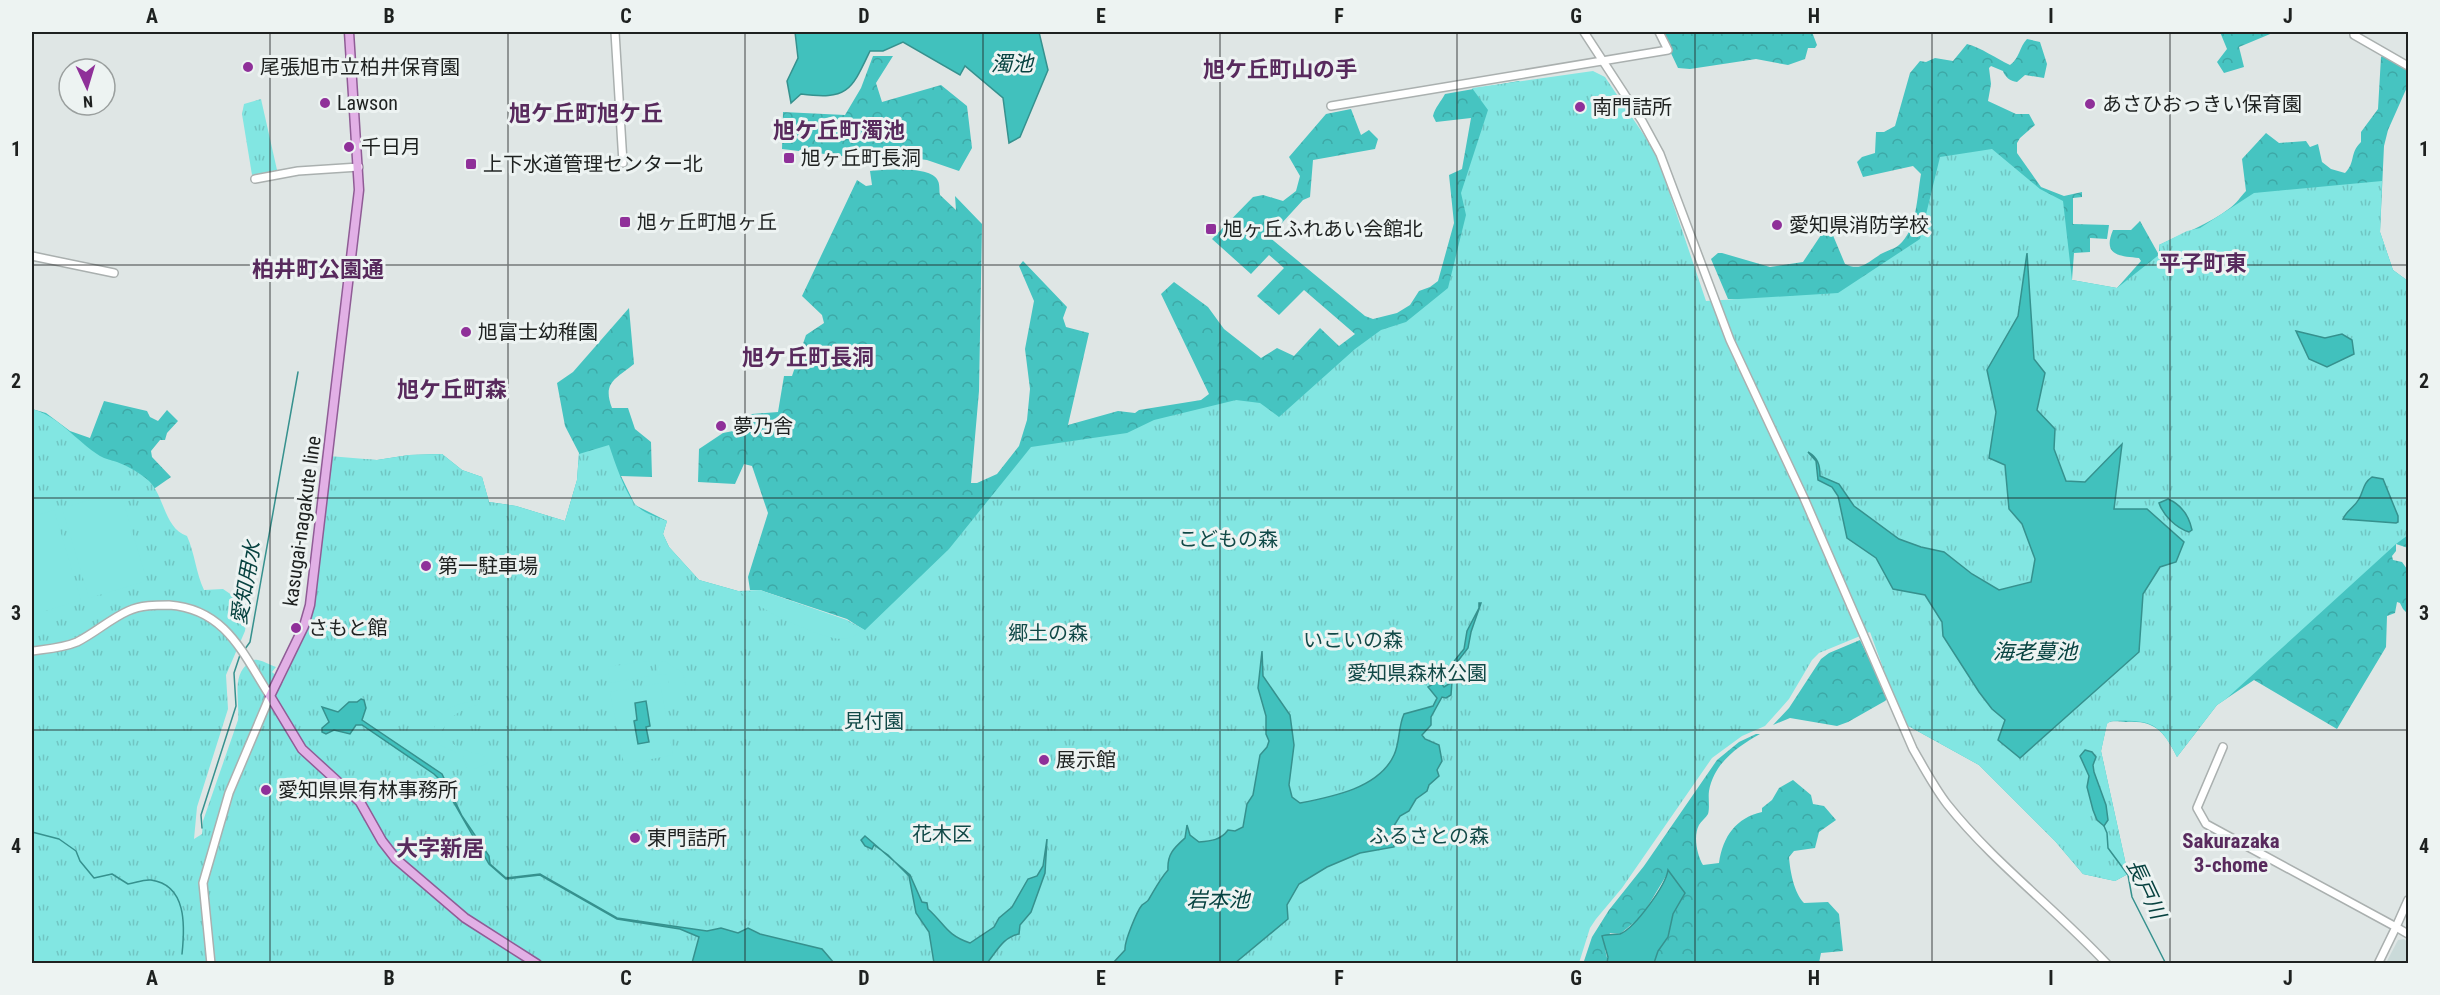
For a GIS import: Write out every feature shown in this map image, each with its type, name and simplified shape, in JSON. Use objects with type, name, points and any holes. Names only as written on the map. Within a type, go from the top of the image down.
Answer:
[{"type":"main road","name":"kasugai-nagakute line","points":[[270,696],[299,637],[310,605],[351,272],[359,167],[350,32]]},
{"type":"main road","points":[[270,696],[302,749],[360,802],[382,841],[396,859],[465,918],[537,963]]},
{"type":"street","points":[[615,32],[623,163]]},
{"type":"street","points":[[1584,32],[1660,154],[1730,340],[1804,498],[1913,749],[1946,803],[1969,830],[2107,963]]},
{"type":"street","points":[[1331,106],[1668,50],[1659,32]]},
{"type":"street","points":[[2354,32],[2354,35],[2409,66]]},
{"type":"street","points":[[255,179],[297,171],[359,167]]},
{"type":"street","points":[[32,256],[114,273]]},
{"type":"street","points":[[32,651],[76,642],[140,606],[190,607],[207,614],[220,624],[240,649],[270,696],[229,793],[203,883],[211,963]]},
{"type":"street","points":[[2223,747],[2197,808],[2206,824],[2409,934]]},
{"type":"street","points":[[2378,963],[2409,900]]},
{"type":"shaded area","points":[[2404,939],[2408,942],[2408,963],[2386,963],[2398,940]]},
{"type":"green space","points":[[1661,32],[1812,32],[1817,45],[1815,48],[1808,48],[1805,59],[1788,65],[1756,59],[1690,69],[1678,68]]},
{"type":"green space","points":[[2220,32],[2275,32],[2239,47],[2244,67],[2224,73],[2217,62],[2227,49]]},
{"type":"green space","points":[[2027,39],[2040,42],[2047,64],[2044,78],[2025,75],[2017,82],[2008,78],[2003,71],[1991,66],[1989,68],[1991,84],[1988,101],[2016,114],[2029,114],[2035,125],[2020,138],[2017,143],[2017,153],[2041,187],[2064,196],[2082,192],[2082,197],[2073,198],[2073,224],[2109,225],[2107,239],[2090,238],[2090,252],[2074,253],[2072,280],[2117,288],[2141,261],[2139,258],[2120,255],[2111,250],[2110,239],[2113,230],[2131,230],[2140,221],[2159,255],[2159,245],[2213,219],[2230,208],[2246,191],[2242,159],[2266,133],[2279,143],[2306,141],[2310,147],[2318,144],[2322,162],[2331,169],[2345,173],[2361,142],[2361,132],[2378,109],[2381,57],[2383,55],[2408,70],[2408,85],[2388,130],[2384,146],[2380,232],[2393,270],[2408,281],[2408,548],[2396,544],[2396,551],[2392,556],[2393,560],[2402,562],[2407,569],[2408,614],[2397,602],[2395,613],[2387,616],[2386,647],[2337,729],[2254,680],[2217,705],[2177,757],[2164,735],[2152,726],[2136,722],[2107,723],[2101,751],[2128,874],[2115,881],[2083,874],[2055,841],[1979,765],[1903,723],[2018,316],[1728,299],[1711,259],[1718,253],[1722,253],[1770,267],[1803,262],[1823,232],[1832,233],[1845,264],[1854,267],[1862,266],[1880,254],[1897,247],[1905,239],[1913,222],[1921,174],[1913,166],[1863,177],[1857,162],[1862,157],[1875,153],[1876,132],[1884,132],[1895,126],[1910,73],[1920,61],[1926,62],[1935,58],[1953,61],[1967,44],[2010,65]]},
{"type":"green space","points":[[873,56],[893,56],[876,83],[882,102],[941,85],[967,106],[972,148],[959,171],[927,160],[903,157],[859,158],[782,149],[783,112],[845,115],[861,88]]},
{"type":"green space","name":"愛知県森林公園","points":[[1593,71],[1605,77],[1656,153],[1706,301],[1838,293],[1920,239],[1940,157],[1992,149],[2040,189],[2063,201],[2072,280],[2117,288],[2160,254],[2159,245],[2187,231],[2200,228],[2254,193],[2382,181],[2380,232],[2393,270],[2408,281],[2408,535],[2217,705],[2177,757],[2165,736],[2152,725],[2135,721],[2111,721],[2107,724],[2101,751],[2128,874],[2115,881],[2083,874],[2055,841],[1979,765],[1903,723],[1870,632],[1819,653],[1812,660],[1789,699],[1765,726],[1742,736],[1712,758],[1622,888],[1590,928],[1579,963],[32,963],[32,409],[51,417],[100,456],[130,468],[149,481],[169,519],[179,532],[187,536],[204,590],[223,589],[248,606],[245,631],[226,675],[228,709],[197,807],[194,839],[202,834],[203,821],[238,720],[237,689],[243,668],[253,660],[262,661],[276,667],[272,672],[283,682],[308,627],[329,456],[377,460],[409,455],[442,454],[462,470],[482,477],[489,502],[516,506],[565,521],[577,480],[579,454],[609,445],[633,501],[644,511],[667,521],[663,534],[669,547],[699,580],[738,591],[760,590],[847,620],[865,630],[949,549],[1031,447],[1127,433],[1154,420],[1236,400],[1260,403],[1279,417],[1355,349],[1381,330],[1406,322],[1448,288],[1466,215],[1461,193],[1488,110],[1472,88]]},
{"type":"green space","points":[[1519,81],[1528,92],[1558,96],[1551,143],[1511,148],[1495,283],[1496,311],[1514,311],[1520,306],[1525,311],[1480,359],[1476,401],[1470,415],[1442,439],[1438,486],[1423,502],[1398,479],[1337,473],[1314,476],[1306,480],[1260,457],[1252,449],[1240,443],[1213,445],[1202,455],[1171,463],[1106,458],[1049,471],[1040,480],[1041,502],[1029,527],[1001,541],[975,567],[963,594],[957,620],[932,641],[922,659],[883,690],[866,684],[854,666],[825,680],[793,659],[786,657],[775,658],[751,679],[735,686],[725,670],[719,667],[684,666],[654,652],[633,653],[599,664],[598,655],[603,639],[635,610],[629,558],[600,561],[594,528],[537,534],[522,560],[509,592],[484,598],[449,598],[452,504],[432,494],[398,489],[364,480],[332,465],[330,458],[377,460],[409,455],[442,454],[462,470],[482,477],[489,502],[516,506],[565,521],[577,480],[579,453],[565,426],[557,383],[573,372],[629,308],[634,364],[612,382],[609,399],[612,408],[628,408],[635,429],[651,442],[652,477],[621,476],[635,505],[667,521],[663,534],[669,547],[699,580],[738,591],[758,606],[801,628],[835,639],[851,639],[864,630],[847,619],[760,590],[750,590],[748,577],[768,513],[752,466],[744,464],[735,484],[698,482],[699,449],[723,433],[733,431],[752,414],[778,412],[784,376],[792,376],[806,335],[824,323],[822,315],[802,296],[857,180],[866,186],[872,185],[870,171],[907,170],[927,173],[938,181],[940,195],[956,210],[955,196],[982,224],[979,391],[971,483],[977,483],[997,474],[1019,446],[1027,420],[1030,389],[1025,349],[1034,301],[1019,266],[1023,261],[1067,307],[1063,318],[1066,327],[1089,333],[1068,425],[1118,411],[1135,413],[1139,410],[1201,400],[1209,394],[1161,294],[1174,282],[1208,307],[1224,329],[1261,358],[1277,348],[1294,356],[1320,328],[1339,346],[1355,334],[1304,290],[1279,315],[1257,296],[1284,268],[1269,255],[1251,274],[1212,239],[1253,197],[1263,195],[1283,201],[1296,191],[1300,176],[1289,157],[1326,114],[1351,109],[1361,135],[1369,130],[1378,139],[1375,149],[1313,160],[1310,197],[1303,200],[1269,237],[1365,316],[1373,319],[1397,313],[1410,305],[1419,291],[1438,281],[1454,223],[1449,175],[1462,169],[1471,118],[1436,122],[1433,116],[1437,107],[1445,94]]},
{"type":"green space","points":[[261,99],[277,170],[252,175],[242,114],[244,104]]},
{"type":"green space","points":[[104,401],[147,411],[150,417],[158,421],[167,410],[178,421],[167,433],[165,440],[160,440],[151,451],[152,457],[171,477],[148,493],[32,409],[46,413],[70,431],[90,438]]},
{"type":"green space","points":[[120,491],[147,581],[89,598],[62,508]]},
{"type":"green space","points":[[54,510],[81,600],[32,615],[32,517]]},
{"type":"green space","points":[[760,591],[847,621],[863,630],[845,639],[819,634],[773,614],[740,592]]},
{"type":"green space","points":[[1860,640],[1888,698],[1885,701],[1837,726],[1790,718],[1773,725],[1789,708],[1821,659],[1829,653]]},
{"type":"green space","points":[[655,660],[666,662],[683,673],[686,687],[676,687],[676,692],[670,692],[667,674],[658,675]]},
{"type":"green space","points":[[646,661],[649,676],[610,683],[608,667]]},
{"type":"green space","points":[[660,683],[673,755],[624,764],[610,692]]},
{"type":"green space","points":[[479,700],[483,703],[458,713],[440,734],[460,749],[483,755],[488,763],[475,769],[463,756],[467,768],[463,772],[461,770],[464,767],[457,760],[457,753],[437,742],[429,733],[434,730],[436,722],[445,711]]},
{"type":"green space","points":[[1760,734],[1743,744],[1721,764],[1712,781],[1708,814],[1699,825],[1696,834],[1696,845],[1701,861],[1703,865],[1719,863],[1724,844],[1732,830],[1745,819],[1762,812],[1762,808],[1772,800],[1779,788],[1793,780],[1811,795],[1813,804],[1824,806],[1836,820],[1819,832],[1815,848],[1794,851],[1789,857],[1795,888],[1804,903],[1828,902],[1839,914],[1843,951],[1821,953],[1819,963],[1654,963],[1658,951],[1668,937],[1673,914],[1685,893],[1669,871],[1642,916],[1620,934],[1610,933],[1605,949],[1608,962],[1583,964],[1592,937],[1609,910],[1644,866],[1717,760],[1739,742]]},
{"type":"water","name":"濁池","points":[[795,32],[1039,32],[1048,70],[1020,137],[1009,143],[1003,98],[965,66],[960,75],[903,42],[883,51],[870,51],[858,75],[846,90],[829,95],[801,94],[791,103],[787,81],[798,58]]},
{"type":"water","name":"海老蔓池","points":[[2027,253],[2034,359],[2045,373],[2037,410],[2055,429],[2054,449],[2066,481],[2085,482],[2122,444],[2114,509],[2147,509],[2184,542],[2176,562],[2160,567],[2143,594],[2139,652],[2020,758],[1998,740],[2005,720],[1992,709],[1979,692],[1943,636],[1942,622],[1925,595],[1893,589],[1876,558],[1847,538],[1838,496],[1832,487],[1818,480],[1816,461],[1808,452],[1818,462],[1820,476],[1839,484],[1854,506],[1899,539],[1944,552],[1972,574],[1999,590],[2031,582],[2035,559],[2022,524],[2009,509],[2005,465],[1989,458],[1996,412],[1987,370],[2018,316]]},
{"type":"water","points":[[2296,331],[2325,338],[2342,334],[2352,340],[2354,354],[2327,367],[2309,359]]},
{"type":"water","points":[[2372,477],[2383,479],[2398,516],[2398,522],[2343,519],[2357,502],[2365,484]]},
{"type":"water","points":[[2168,499],[2184,512],[2192,530],[2189,532],[2184,530],[2167,516],[2159,503]]},
{"type":"water","name":"岩本池","points":[[1479,603],[1481,603],[1468,648],[1441,683],[1444,687],[1452,682],[1451,695],[1446,698],[1442,697],[1431,717],[1431,725],[1422,735],[1425,739],[1439,745],[1442,761],[1437,770],[1439,776],[1429,785],[1427,791],[1416,799],[1409,811],[1400,816],[1392,829],[1394,847],[1360,853],[1327,867],[1299,884],[1287,905],[1288,919],[1235,963],[1113,963],[1125,950],[1140,908],[1168,870],[1170,855],[1185,838],[1187,825],[1190,835],[1199,842],[1215,839],[1228,830],[1235,831],[1243,827],[1247,804],[1253,795],[1260,755],[1269,741],[1266,734],[1266,716],[1258,688],[1262,651],[1263,676],[1290,715],[1294,745],[1289,785],[1292,797],[1300,803],[1326,798],[1366,783],[1387,766],[1396,750],[1404,714],[1433,706],[1437,698],[1428,687],[1438,681],[1464,649],[1467,631],[1479,608]]},
{"type":"water","points":[[364,700],[366,708],[362,720],[442,774],[462,816],[489,856],[490,864],[506,878],[540,874],[617,918],[707,931],[721,928],[738,933],[748,928],[760,934],[822,949],[834,963],[692,963],[699,937],[680,929],[617,919],[540,875],[506,879],[489,864],[442,782],[434,774],[362,725],[356,725],[350,734],[334,730],[326,734],[322,732],[322,728],[329,722],[322,707],[338,712],[349,702],[357,702]]},
{"type":"water","points":[[646,701],[650,726],[646,727],[649,742],[638,744],[634,721],[637,720],[635,703]]},
{"type":"water","points":[[2085,750],[2092,752],[2096,757],[2093,765],[2094,772],[2106,805],[2108,820],[2104,826],[2097,820],[2087,787],[2089,776],[2080,756]]},
{"type":"water","points":[[865,836],[882,851],[874,845],[872,849],[865,846],[861,840]]},
{"type":"water","points":[[1047,839],[1045,873],[1031,912],[1020,925],[1019,934],[1004,941],[987,963],[934,963],[929,932],[916,913],[909,876],[895,862],[910,875],[922,902],[927,903],[928,909],[951,933],[970,943],[994,927],[999,918],[1012,907],[1028,879],[1037,876],[1043,866]]},
{"type":"water","points":[[1668,870],[1685,893],[1673,914],[1668,937],[1658,951],[1654,963],[1607,963],[1608,957],[1602,936],[1620,934],[1634,924],[1656,895]]},
{"type":"waterway","name":"愛知用水","points":[[245,649],[250,642],[298,372]]},
{"type":"waterway","name":"愛知用水","points":[[202,828],[201,815],[236,706],[234,673],[240,655]]},
{"type":"waterway","name":"長戸川","points":[[2104,826],[2108,848],[2128,875],[2132,897],[2166,964]]},
{"type":"waterway","points":[[32,832],[59,839],[76,851],[80,861],[94,878],[112,874],[128,884],[145,880],[163,883],[177,898],[181,908],[182,954]]},
{"type":"place","name":"尾張旭市立柏井保育園","points":[[248,67]]},
{"type":"place","name":"Lawson","points":[[325,103]]},
{"type":"place","name":"あさひおっきい保育園","points":[[2090,104]]},
{"type":"place","name":"南門詰所","points":[[1580,107]]},
{"type":"place","name":"千日月","points":[[349,147]]},
{"type":"place","name":"旭ヶ丘町長洞","points":[[789,158]]},
{"type":"place","name":"上下水道管理センター北","points":[[471,164]]},
{"type":"place","name":"旭ヶ丘町旭ヶ丘","points":[[625,222]]},
{"type":"place","name":"愛知県消防学校","points":[[1777,225]]},
{"type":"place","name":"旭ヶ丘ふれあい会館北","points":[[1211,229]]},
{"type":"place","name":"旭富士幼稚園","points":[[466,332]]},
{"type":"place","name":"夢乃舎","points":[[721,426]]},
{"type":"place","name":"第一駐車場","points":[[426,566]]},
{"type":"place","name":"さもと館","points":[[296,628]]},
{"type":"place","name":"展示館","points":[[1044,760]]},
{"type":"place","name":"愛知県県有林事務所","points":[[266,790]]},
{"type":"place","name":"東門詰所","points":[[635,838]]},
{"type":"district","name":"旭ケ丘町山の手","points":[[1280,69]]},
{"type":"district","name":"旭ケ丘町旭ケ丘","points":[[586,113]]},
{"type":"district","name":"旭ケ丘町濁池","points":[[839,130]]},
{"type":"district","name":"平子町東","points":[[2203,263]]},
{"type":"district","name":"柏井町公園通","points":[[318,269]]},
{"type":"district","name":"旭ケ丘町長洞","points":[[808,357]]},
{"type":"district","name":"旭ケ丘町森","points":[[452,389]]},
{"type":"district","name":"大字新居","points":[[440,848]]},
{"type":"district","name":"Sakurazaka 3-chome","points":[[2231,853]]},
{"type":"park label","name":"こどもの森","points":[[1228,539]]},
{"type":"park label","name":"郷土の森","points":[[1048,633]]},
{"type":"park label","name":"いこいの森","points":[[1353,640]]},
{"type":"park label","name":"見付園","points":[[874,721]]},
{"type":"park label","name":"花木区","points":[[942,834]]},
{"type":"park label","name":"ふるさとの森","points":[[1429,836]]}]
